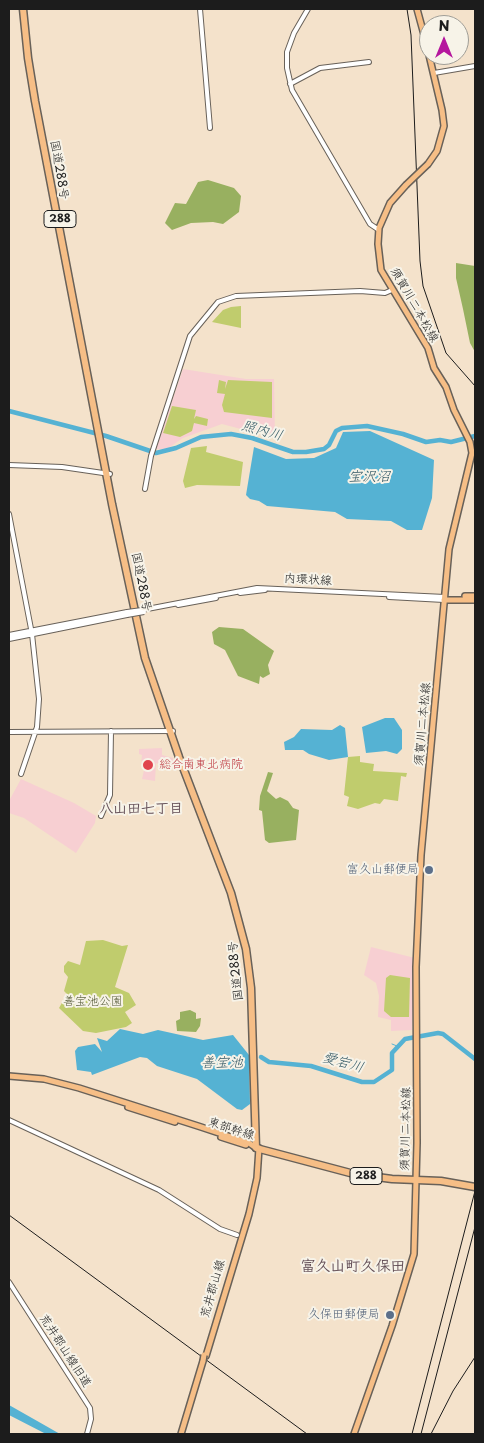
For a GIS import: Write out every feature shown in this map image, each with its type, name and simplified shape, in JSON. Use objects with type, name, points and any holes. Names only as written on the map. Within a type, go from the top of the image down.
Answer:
[{"type":"highway","name":"国道288号","points":[[24,9],[30,77],[108,474],[145,647],[172,731],[232,890],[244,929],[253,991],[257,1148]]},
{"type":"highway","name":"288","points":[[257,1148],[336,1171],[378,1178],[449,1181],[475,1188]]},
{"type":"main road","name":"須賀川二本松線","points":[[354,1434],[389,1336],[411,1264],[415,1242],[416,989],[422,855],[451,536],[471,456],[468,439],[446,387],[434,368],[428,348],[381,270],[379,230],[390,203],[428,164],[437,151],[444,126],[432,65]]},
{"type":"main road","name":"内環状線","points":[[444,598],[475,598]]},
{"type":"main road","name":"東部幹線","points":[[9,1078],[44,1078],[201,1127],[249,1143],[257,1148]]},
{"type":"main road","name":"荒井郡山線","points":[[182,1433],[249,1214],[257,1178],[257,1148]]},
{"type":"street","points":[[200,9],[210,128]]},
{"type":"street","points":[[308,9],[294,33],[287,52],[290,84],[298,103],[324,142],[366,218],[371,226],[379,230]]},
{"type":"street","points":[[290,84],[320,68],[369,62]]},
{"type":"street","points":[[434,73],[475,66]]},
{"type":"street","points":[[144,489],[152,451],[190,336],[218,302],[236,296],[360,291],[385,293],[392,290]]},
{"type":"street","points":[[9,465],[62,467],[108,474]]},
{"type":"street","points":[[9,514],[32,633],[39,699],[36,732],[21,774]]},
{"type":"street","name":"内環状線","points":[[9,637],[266,590],[444,598]]},
{"type":"street","points":[[101,816],[110,795],[110,731]]},
{"type":"street","points":[[9,732],[172,731]]},
{"type":"street","points":[[9,1120],[160,1190],[220,1229],[237,1235]]},
{"type":"street","name":"荒井郡山線旧道","points":[[9,1282],[90,1408],[91,1419],[87,1434]]},
{"type":"shaded area","points":[[183,369],[246,379],[274,379],[275,438],[222,424],[183,438],[167,449],[156,449]]},
{"type":"shaded area","name":"総合南東北病院","points":[[162,748],[162,755],[173,758],[172,769],[156,763],[155,781],[142,779],[145,766],[141,765],[142,755],[139,754],[139,749]]},
{"type":"shaded area","points":[[21,779],[74,803],[96,816],[95,823],[76,853],[24,818],[9,813],[9,801]]},
{"type":"shaded area","points":[[371,947],[415,958],[412,1030],[391,1031],[391,1020],[378,1017],[379,996],[376,983],[364,975]]},
{"type":"green space","points":[[208,180],[234,188],[241,196],[239,212],[223,224],[213,222],[191,223],[172,230],[165,223],[175,203],[186,204],[198,182]]},
{"type":"green space","points":[[456,263],[475,266],[475,352],[470,343],[456,278]]},
{"type":"green space","points":[[241,306],[241,328],[212,322],[223,310]]},
{"type":"green space","points":[[219,380],[226,382],[225,389],[228,380],[272,382],[272,418],[224,412],[222,405],[225,394],[217,393]]},
{"type":"green space","points":[[172,406],[196,410],[194,419],[196,416],[208,419],[207,426],[194,423],[192,431],[180,437],[163,433]]},
{"type":"green space","points":[[207,446],[206,452],[243,462],[240,486],[197,485],[185,488],[183,481],[191,448]]},
{"type":"green space","points":[[219,627],[243,629],[274,651],[268,665],[270,674],[263,678],[260,676],[259,684],[238,676],[225,650],[214,644],[212,632]]},
{"type":"green space","points":[[360,756],[360,762],[374,764],[373,771],[407,773],[406,777],[401,776],[398,801],[384,799],[380,804],[375,803],[358,809],[347,806],[349,797],[344,795],[348,757]]},
{"type":"green space","points":[[268,772],[273,773],[267,791],[276,799],[280,797],[288,801],[293,808],[299,810],[296,840],[269,843],[265,840],[262,811],[259,810],[260,796]]},
{"type":"green space","name":"善宝池公園","points":[[103,940],[122,946],[128,945],[115,987],[129,993],[136,1005],[125,1012],[132,1023],[126,1027],[96,1033],[83,1031],[59,1008],[67,994],[64,991],[68,977],[64,972],[64,966],[68,961],[80,965],[86,941]]},
{"type":"green space","points":[[390,975],[410,978],[409,1017],[391,1017],[384,1011],[386,978]]},
{"type":"green space","points":[[190,1010],[196,1013],[196,1019],[201,1018],[200,1026],[196,1032],[177,1031],[176,1021],[180,1019],[180,1012]]},
{"type":"water","name":"宝沢沼","points":[[370,431],[434,460],[432,498],[422,530],[407,530],[391,521],[347,519],[335,512],[267,506],[259,501],[250,499],[246,495],[254,447],[286,459],[314,458],[336,448],[343,432]]},
{"type":"water","points":[[385,718],[394,718],[402,730],[402,749],[397,754],[386,751],[366,753],[362,727]]},
{"type":"water","points":[[340,725],[345,728],[348,757],[329,760],[309,754],[303,750],[285,750],[284,742],[294,737],[301,729],[332,730]]},
{"type":"water","name":"善宝池","points":[[120,1029],[143,1034],[158,1030],[203,1040],[233,1035],[249,1055],[250,1104],[242,1110],[237,1109],[197,1079],[157,1066],[147,1058],[140,1057],[92,1075],[91,1072],[77,1070],[75,1051],[78,1047],[95,1044],[102,1052],[97,1038],[107,1041]]},
{"type":"water","points":[[9,1405],[60,1434],[46,1434],[9,1415]]},
{"type":"waterway","name":"照内川","points":[[9,411],[106,436],[156,453],[176,448],[201,437],[231,434],[252,438],[293,452],[306,452],[324,449],[329,445],[336,431],[342,428],[367,426],[403,434],[426,442],[440,440],[451,442],[475,436]]},
{"type":"waterway","name":"愛宕川","points":[[261,1057],[269,1062],[311,1066],[362,1082],[374,1082],[392,1070],[392,1053],[405,1039],[438,1033],[443,1034],[475,1059]]},
{"type":"waterway","name":"愛宕川","points":[[392,1044],[397,1046]]},
{"type":"railway","points":[[407,9],[411,35],[420,261],[423,286],[446,353],[475,386]]},
{"type":"railway","points":[[412,1434],[475,1191]]},
{"type":"railway","points":[[9,1215],[307,1434]]},
{"type":"railway","points":[[421,1434],[475,1227]]},
{"type":"railway","points":[[431,1434],[453,1391],[475,1357]]},
{"type":"place","name":"総合南東北病院","points":[[148,765]]},
{"type":"place","name":"富久山郵便局","points":[[429,870]]},
{"type":"place","name":"久保田郵便局","points":[[390,1315]]},
{"type":"district","name":"八山田七丁目","points":[[141,809]]},
{"type":"district","name":"富久山町久保田","points":[[353,1267]]}]
